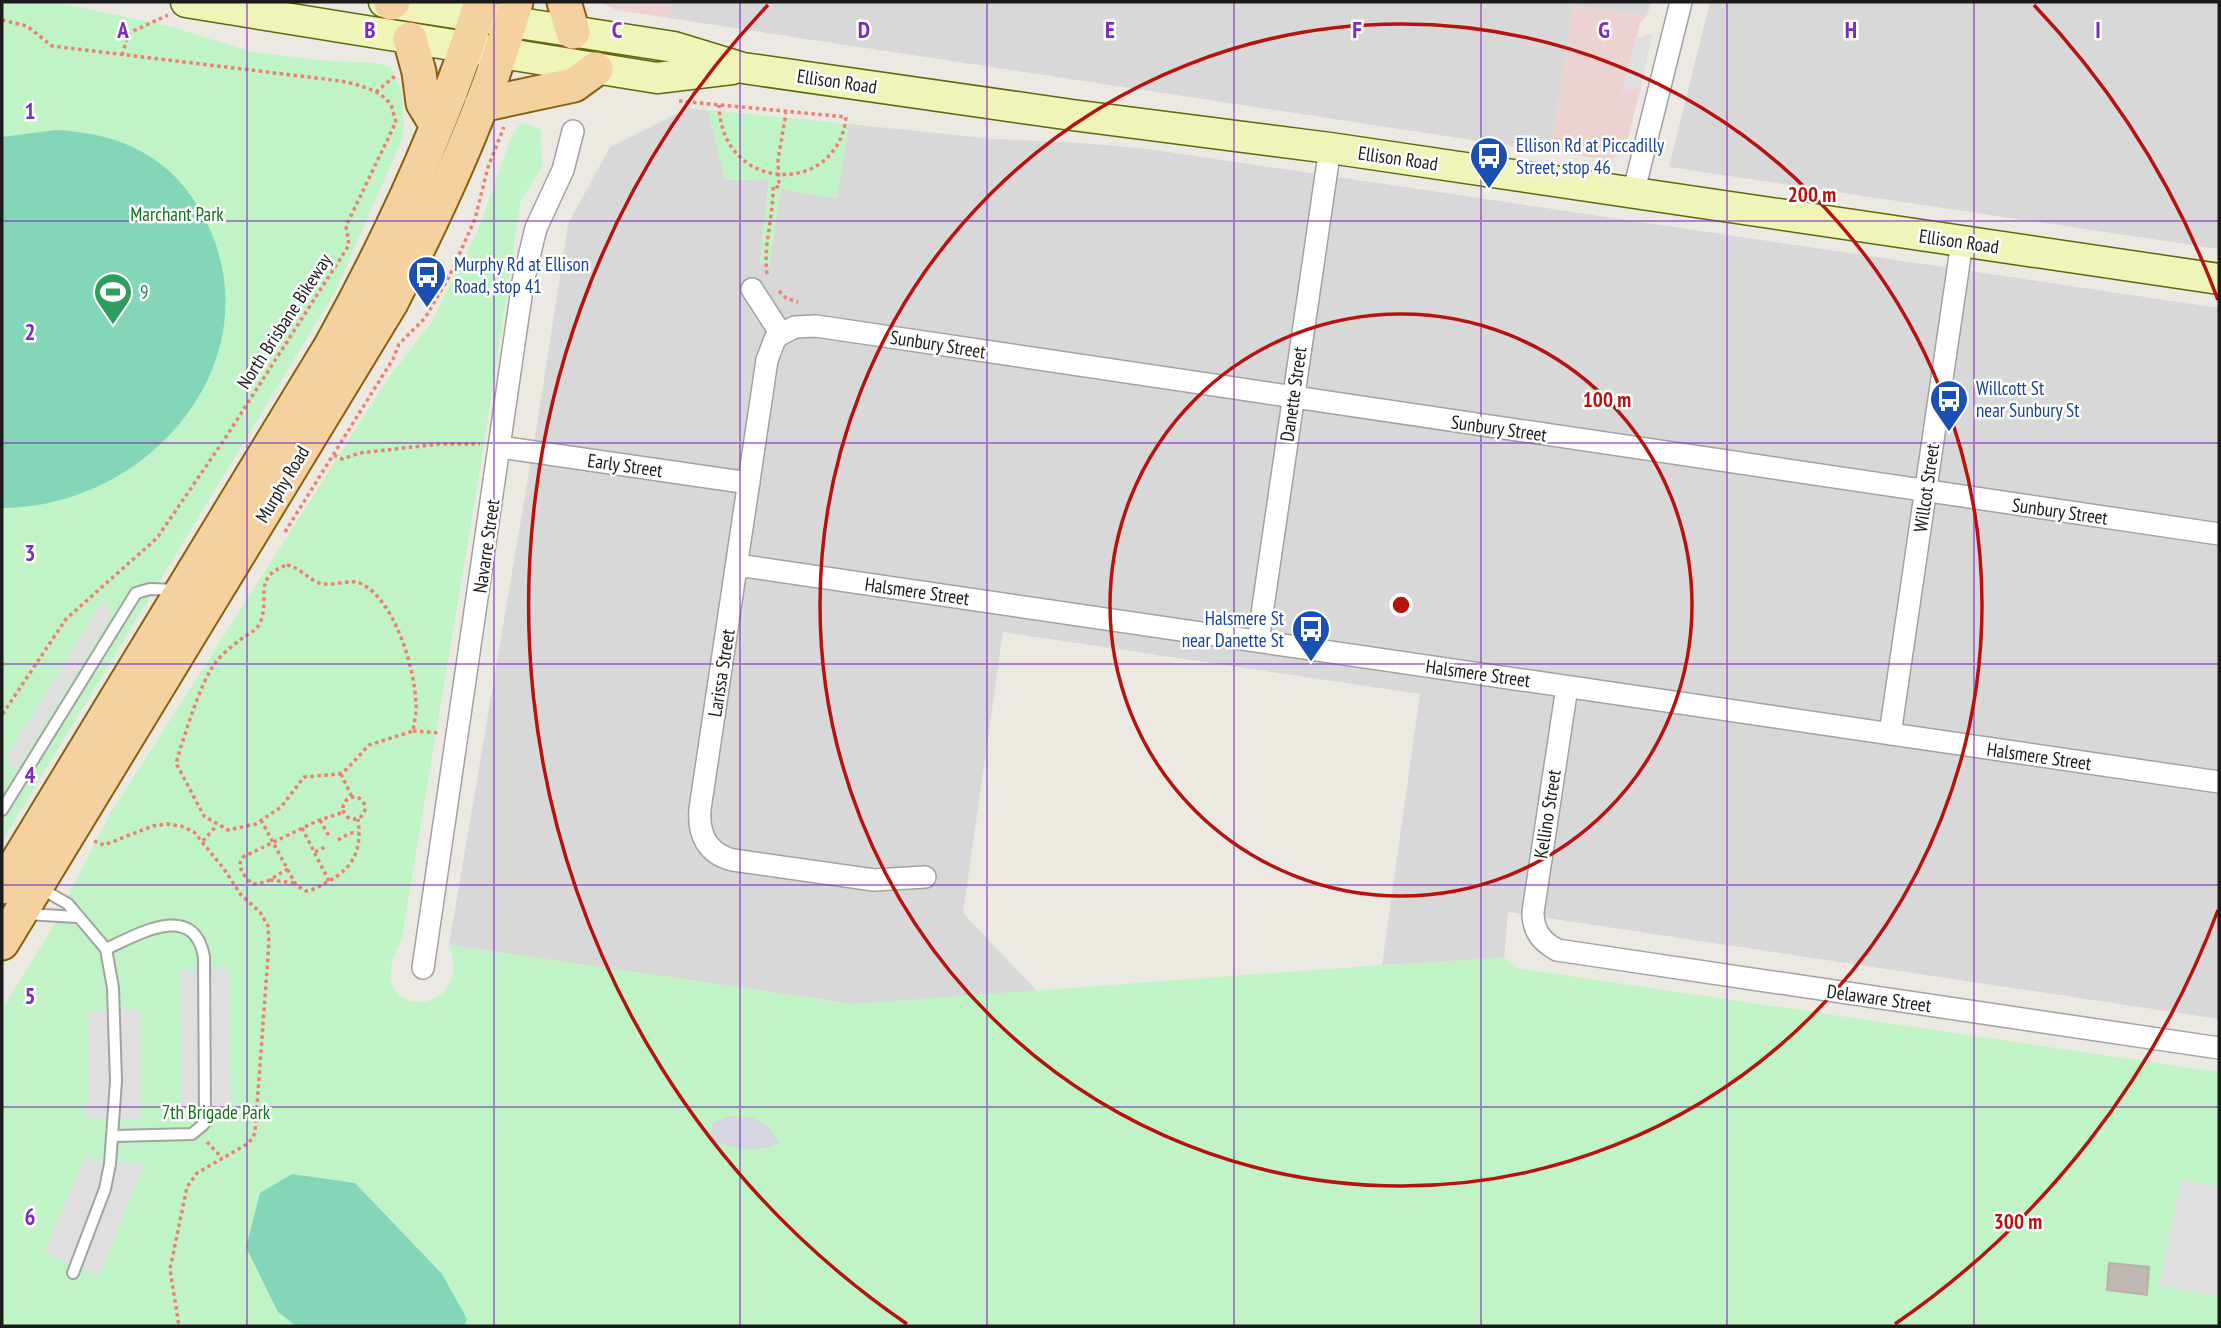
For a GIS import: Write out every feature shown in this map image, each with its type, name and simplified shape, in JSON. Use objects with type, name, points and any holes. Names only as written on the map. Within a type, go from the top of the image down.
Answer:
[{"type":"main road","name":"Murphy Road","points":[[2,943],[14,896],[182,590],[332,344],[384,247],[437,127],[479,9]]},
{"type":"main road","name":"Murphy Road","points":[[14,896],[391,303],[427,231],[481,105],[514,11]]},
{"type":"main road","points":[[410,39],[419,72],[423,103],[437,127]]},
{"type":"main road","points":[[481,105],[574,85],[596,69]]},
{"type":"street","name":"Ellison Road","points":[[189,2],[657,78],[743,68]]},
{"type":"street","name":"Ellison Road","points":[[389,2],[568,17],[743,68],[1072,115],[1330,148],[2219,279]]},
{"type":"street","points":[[1633,194],[1681,2]]},
{"type":"street","name":"Navarre Street","points":[[423,968],[529,252],[536,228],[563,170],[573,131]]},
{"type":"street","name":"Danette Street","points":[[1258,641],[1330,148]]},
{"type":"street","name":"Willcot Street","points":[[1890,734],[1962,242]]},
{"type":"street","points":[[760,283],[781,334]]},
{"type":"street","name":"Sunbury Street","points":[[781,334],[795,327],[816,326],[2219,534]]},
{"type":"street","name":"Larissa Street","points":[[781,334],[775,339],[767,360],[699,823],[706,844],[723,858],[874,880],[925,877]]},
{"type":"street","name":"Early Street","points":[[500,447],[749,483]]},
{"type":"street","name":"Halsmere Street","points":[[737,565],[2219,782]]},
{"type":"street","name":"Kellino Street","points":[[1541,940],[1533,923],[1533,912],[1567,687]]},
{"type":"street","name":"Delaware Street","points":[[1541,940],[1566,952],[2219,1048]]},
{"type":"lane","points":[[2,810],[136,593],[150,589],[182,590]]},
{"type":"lane","points":[[14,896],[58,897],[68,904],[106,949],[113,988],[116,1081],[114,1136],[105,1189],[73,1273]]},
{"type":"lane","points":[[14,896],[43,913],[77,917]]},
{"type":"lane","points":[[106,949],[166,925],[185,928],[199,939],[204,957],[204,1124],[195,1132],[180,1135],[114,1136]]},
{"type":"path","points":[[122,55],[129,33],[189,2]]},
{"type":"path","name":"North Brisbane Bikeway","points":[[2,20],[26,26],[52,46],[341,81],[362,86],[376,92],[391,105],[396,122],[346,226],[349,245],[226,437],[157,538],[66,619],[2,715]]},
{"type":"path","points":[[719,105],[721,127],[729,145],[743,161],[761,172],[779,175],[805,171],[821,162],[836,146],[846,117],[786,113],[778,160],[779,175],[779,187],[773,186],[766,262],[760,283]]},
{"type":"path","points":[[775,286],[786,298],[798,302]]},
{"type":"path","points":[[334,455],[342,459],[374,451],[458,442],[500,447]]},
{"type":"path","points":[[413,731],[416,704],[410,670],[398,631],[388,611],[372,590],[359,582],[319,583],[298,568],[287,565],[274,569],[264,583],[261,621],[254,632],[242,637],[214,663],[176,764],[204,816],[228,830],[256,824],[281,807],[303,777],[341,773],[369,745],[413,731],[444,734]]},
{"type":"path","points":[[341,773],[352,797]]},
{"type":"path","points":[[352,797],[365,803],[364,814],[358,819],[350,818],[344,812],[344,803],[352,797]]},
{"type":"path","points":[[288,869],[269,880],[253,884],[247,880],[240,861],[243,857],[302,828],[344,812]]},
{"type":"path","points":[[261,820],[295,883],[306,891],[344,873],[351,866],[355,857],[358,819]]},
{"type":"path","points":[[320,820],[329,836]]},
{"type":"path","points":[[90,839],[104,845],[153,826],[167,824],[194,832],[241,895],[260,912],[268,926],[255,1133],[249,1143],[197,1173],[187,1187],[170,1269],[179,1326]]},
{"type":"path","points":[[203,841],[217,825]]},
{"type":"path","points":[[302,828],[329,881]]},
{"type":"path","points":[[338,839],[350,833],[358,833]]},
{"type":"path","points":[[315,852],[327,846]]},
{"type":"path","points":[[269,880],[295,883]]},
{"type":"path","points":[[195,1132],[222,1158]]},
{"type":"shaded area","points":[[598,2],[671,2],[669,18],[617,10]]},
{"type":"shaded area","points":[[671,2],[1651,2],[1647,15],[1573,6],[1551,152],[669,18]]},
{"type":"shaded area","points":[[1710,2],[2219,2],[2219,249],[1669,167]]},
{"type":"shaded area","points":[[1573,6],[1647,15],[1640,23],[1622,91],[1641,86],[1627,142],[1611,160],[1551,152]]},
{"type":"shaded area","points":[[1653,33],[1641,86],[1622,92],[1636,38]]},
{"type":"shaded area","points":[[689,108],[708,110],[725,180],[769,179],[760,263],[769,264],[781,189],[837,198],[849,124],[994,139],[1148,149],[2219,308],[2219,1019],[1508,912],[1504,958],[1382,965],[1420,694],[1003,632],[963,913],[1038,992],[852,1004],[449,945],[537,425],[568,224],[610,147]]},
{"type":"shaded area","points":[[103,600],[112,615],[15,772],[7,756]]},
{"type":"shaded area","points":[[229,968],[231,1119],[216,1118],[198,1111],[182,1111],[180,969]]},
{"type":"shaded area","points":[[140,1009],[140,1120],[86,1118],[87,1011]]},
{"type":"shaded area","points":[[729,1116],[754,1118],[771,1129],[779,1143],[752,1150],[711,1142],[712,1123]]},
{"type":"shaded area","points":[[85,1157],[110,1164],[122,1161],[144,1165],[99,1276],[44,1252]]},
{"type":"shaded area","points":[[2181,1179],[2219,1187],[2219,1297],[2159,1285]]},
{"type":"green space","name":"Marchant Park","points":[[2,2],[56,2],[172,27],[252,52],[329,61],[376,63],[391,67],[402,93],[404,129],[402,140],[335,292],[2,841]]},
{"type":"green space","points":[[708,110],[849,124],[837,198],[781,189],[769,265],[760,263],[769,179],[725,180]]},
{"type":"green space","name":"7th Brigade Park","points":[[522,122],[541,130],[542,167],[521,200],[482,457],[402,938],[391,968],[392,985],[400,996],[413,1001],[426,1001],[439,995],[449,984],[453,967],[449,945],[852,1004],[1504,958],[1515,968],[2219,1072],[2219,1326],[2,1326],[2,1009],[50,932],[110,814],[387,380],[431,323],[479,228],[511,137]]},
{"type":"green space","name":"9","points":[[56,130],[102,136],[123,143],[161,164],[177,179],[204,217],[223,270],[224,322],[211,371],[186,416],[150,453],[106,482],[56,501],[2,508],[2,137]]},
{"type":"green space","points":[[292,1174],[355,1183],[442,1274],[467,1319],[464,1326],[296,1326],[278,1312],[246,1247],[260,1193]]},
{"type":"building","points":[[2109,1263],[2149,1267],[2147,1295],[2107,1290]]},
{"type":"place","name":"Ellison Rd at Piccadilly Street, stop 46","points":[[1489,190]]},
{"type":"place","name":"Murphy Rd at Ellison Road, stop 41","points":[[427,309]]},
{"type":"place","name":"9","points":[[113,326]]},
{"type":"place","name":"Willcott St near Sunbury St","points":[[1949,433]]},
{"type":"place","name":"Halsmere St near Danette St","points":[[1311,663]]}]
